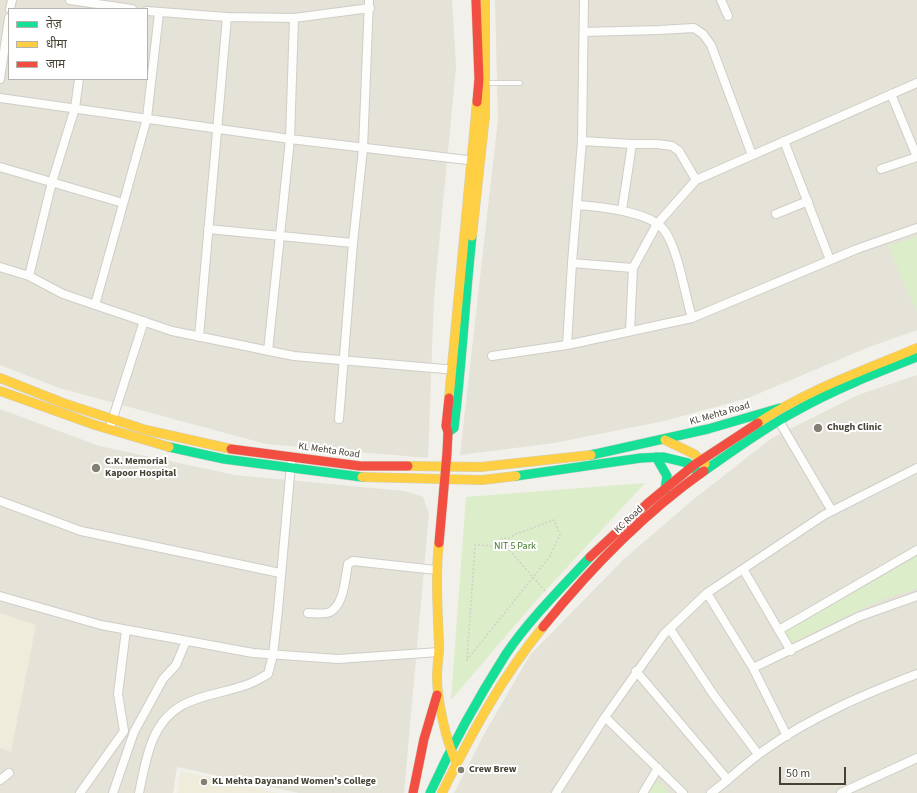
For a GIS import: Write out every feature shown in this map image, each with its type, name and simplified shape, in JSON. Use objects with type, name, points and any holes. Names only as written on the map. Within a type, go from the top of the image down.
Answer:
[{"type":"street","points":[[70,0],[89,6],[118,8]]},
{"type":"street","points":[[448,432],[454,428],[462,370],[476,161],[478,79],[476,0]]},
{"type":"street","points":[[456,762],[450,750],[438,694],[439,652],[436,570],[446,467],[448,432],[446,426],[451,370],[476,161],[486,116],[484,0]]},
{"type":"street","points":[[567,345],[582,141],[584,0]]},
{"type":"street","points":[[721,0],[728,16]]},
{"type":"street","points":[[148,11],[227,17],[294,18],[370,4],[363,149],[353,243],[345,361],[339,419]]},
{"type":"street","points":[[95,304],[147,118],[159,13]]},
{"type":"street","points":[[199,337],[227,17]]},
{"type":"street","points":[[268,351],[290,139],[294,18]]},
{"type":"street","points":[[0,79],[8,25]]},
{"type":"street","points":[[584,32],[694,28],[703,34],[711,45],[752,155]]},
{"type":"street","points":[[29,276],[52,182],[75,108],[79,80]]},
{"type":"street","points":[[630,331],[633,268],[657,224],[696,180],[917,83]]},
{"type":"street","points":[[881,169],[917,157],[891,94]]},
{"type":"street","points":[[0,98],[363,149],[476,161]]},
{"type":"street","points":[[582,141],[672,146],[679,151],[696,180]]},
{"type":"street","points":[[784,141],[830,260]]},
{"type":"street","points":[[622,210],[632,144]]},
{"type":"street","points":[[0,168],[123,202]]},
{"type":"street","points":[[776,214],[808,201]]},
{"type":"street","points":[[577,205],[622,210],[657,224],[664,229],[673,248],[692,318]]},
{"type":"street","points":[[492,356],[567,345],[692,318],[857,249],[917,228]]},
{"type":"street","points":[[208,229],[353,243]]},
{"type":"street","points":[[572,263],[633,268]]},
{"type":"street","points":[[0,267],[29,276],[63,294],[172,331],[294,356],[462,370]]},
{"type":"street","points":[[109,430],[144,321]]},
{"type":"street","points":[[430,793],[450,750],[507,653],[552,598],[590,557],[648,503],[702,460],[780,408],[805,395],[917,348]]},
{"type":"street","name":"KC Road","points":[[442,793],[456,762],[486,706],[521,654],[555,611],[643,521],[708,468],[779,421],[812,402],[869,376],[917,357]]},
{"type":"street","name":"KL Mehta Road","points":[[0,378],[63,403],[146,430],[227,448],[360,466],[481,467],[580,458],[665,440],[780,408]]},
{"type":"street","points":[[0,391],[109,430],[156,444],[216,458],[358,477],[482,480],[548,473],[641,458],[656,457],[663,457],[688,464],[700,474]]},
{"type":"street","points":[[779,421],[832,510]]},
{"type":"street","points":[[665,440],[683,448],[702,460],[708,468]]},
{"type":"street","points":[[138,793],[154,738],[163,720],[181,705],[212,693],[246,685],[268,674],[273,654],[291,457]]},
{"type":"street","points":[[656,457],[667,474],[668,484],[665,490]]},
{"type":"street","points":[[556,793],[636,671],[670,629],[707,593],[832,510],[917,468]]},
{"type":"street","points":[[0,501],[81,531],[280,573]]},
{"type":"street","points":[[779,630],[917,550]]},
{"type":"street","points":[[308,613],[328,613],[336,608],[341,597],[348,564],[353,561],[436,570]]},
{"type":"street","points":[[743,569],[791,651]]},
{"type":"street","points":[[707,593],[753,668],[787,736]]},
{"type":"street","points":[[0,596],[101,625],[253,653],[338,659],[439,652]]},
{"type":"street","points":[[753,668],[791,651],[858,617],[917,596]]},
{"type":"street","points":[[670,629],[713,694],[758,754]]},
{"type":"street","points":[[80,793],[124,731],[118,694],[126,630]]},
{"type":"street","points":[[113,793],[134,732],[163,679],[176,665],[186,641]]},
{"type":"street","points":[[636,671],[728,780]]},
{"type":"street","points":[[711,793],[758,754],[812,721],[864,694],[917,674]]},
{"type":"street","points":[[413,793],[424,739],[438,694]]},
{"type":"street","points":[[605,717],[683,793]]},
{"type":"street","points":[[841,793],[917,758]]},
{"type":"street","points":[[643,793],[658,768]]},
{"type":"street","points":[[0,780],[10,772]]},
{"type":"lane","points":[[486,83],[520,83]]},
{"type":"path","points":[[500,546],[499,542],[501,538],[505,537],[508,539],[516,534],[554,520],[560,535],[550,556],[533,577],[467,660],[474,545],[500,546],[503,548],[507,547],[533,577],[552,598]]},
{"type":"path","points":[[507,547],[509,543],[508,539]]},
{"type":"shaded area","points":[[0,0],[452,0],[456,67],[434,297],[428,458],[266,444],[59,388],[0,365]]},
{"type":"shaded area","points":[[495,0],[917,0],[917,330],[869,347],[748,398],[664,421],[554,443],[460,455],[498,119]]},
{"type":"shaded area","points":[[917,375],[917,793],[454,793],[487,729],[530,655],[623,560],[695,498],[772,438],[858,395]]},
{"type":"shaded area","points":[[0,409],[99,446],[235,475],[404,491],[423,497],[429,513],[404,793],[299,793],[177,767],[173,793],[0,793]]},
{"type":"shaded area","points":[[0,613],[36,625],[11,752],[0,748]]},
{"type":"shaded area","name":"KL Mehta Dayanand Women's College","points":[[181,771],[278,793],[177,793]]},
{"type":"green space","points":[[917,237],[917,313],[888,246]]},
{"type":"green space","name":"NIT 5 Park","points":[[645,483],[534,603],[451,700],[466,497]]},
{"type":"green space","points":[[917,556],[917,589],[882,599],[789,644],[782,634]]},
{"type":"green space","points":[[657,780],[669,793],[649,793]]},
{"type":"traffic: fast","points":[[448,432],[454,428],[472,236]]},
{"type":"traffic: fast","points":[[704,471],[761,432],[811,403],[856,382],[917,357]]},
{"type":"traffic: fast","points":[[591,455],[708,429],[780,408]]},
{"type":"traffic: fast","points":[[169,447],[224,459],[362,477]]},
{"type":"traffic: fast","points":[[656,457],[667,476],[665,490]]},
{"type":"traffic: fast","points":[[516,476],[641,458],[663,457],[688,463],[700,474]]},
{"type":"traffic: fast","points":[[430,793],[466,722],[506,654],[535,616],[590,557]]},
{"type":"traffic: slow","points":[[472,236],[485,116],[485,0]]},
{"type":"traffic: slow","points":[[449,398],[477,102]]},
{"type":"traffic: slow","points":[[758,423],[777,411],[816,391],[917,348]]},
{"type":"traffic: slow","points":[[0,378],[63,403],[146,430],[231,449]]},
{"type":"traffic: slow","points":[[0,391],[95,425],[169,447]]},
{"type":"traffic: slow","points":[[665,440],[694,454],[705,464]]},
{"type":"traffic: slow","points":[[408,466],[481,467],[591,455]]},
{"type":"traffic: slow","points":[[362,477],[482,480],[516,476]]},
{"type":"traffic: slow","points":[[439,543],[437,582],[439,646],[437,686],[440,708],[452,753],[456,762]]},
{"type":"traffic: slow","points":[[442,793],[464,749],[488,707],[514,666],[543,627]]},
{"type":"traffic: jam","points":[[476,0],[479,79],[477,102]]},
{"type":"traffic: jam","points":[[439,543],[447,453],[448,432],[446,426],[449,398]]},
{"type":"traffic: jam","points":[[590,557],[648,503],[694,465],[758,423]]},
{"type":"traffic: jam","points":[[231,449],[360,466],[408,466]]},
{"type":"traffic: jam","points":[[543,627],[579,584],[618,543],[660,505],[704,471]]},
{"type":"traffic: jam","points":[[413,793],[424,739],[437,695]]},
{"type":"place","name":"Chugh Clinic","points":[[818,428]]},
{"type":"place","name":"C.K. Memorial Kapoor Hospital","points":[[96,468]]},
{"type":"place","name":"Crew Brew","points":[[461,770]]},
{"type":"place","name":"KL Mehta Dayanand Women's College","points":[[204,782]]}]
